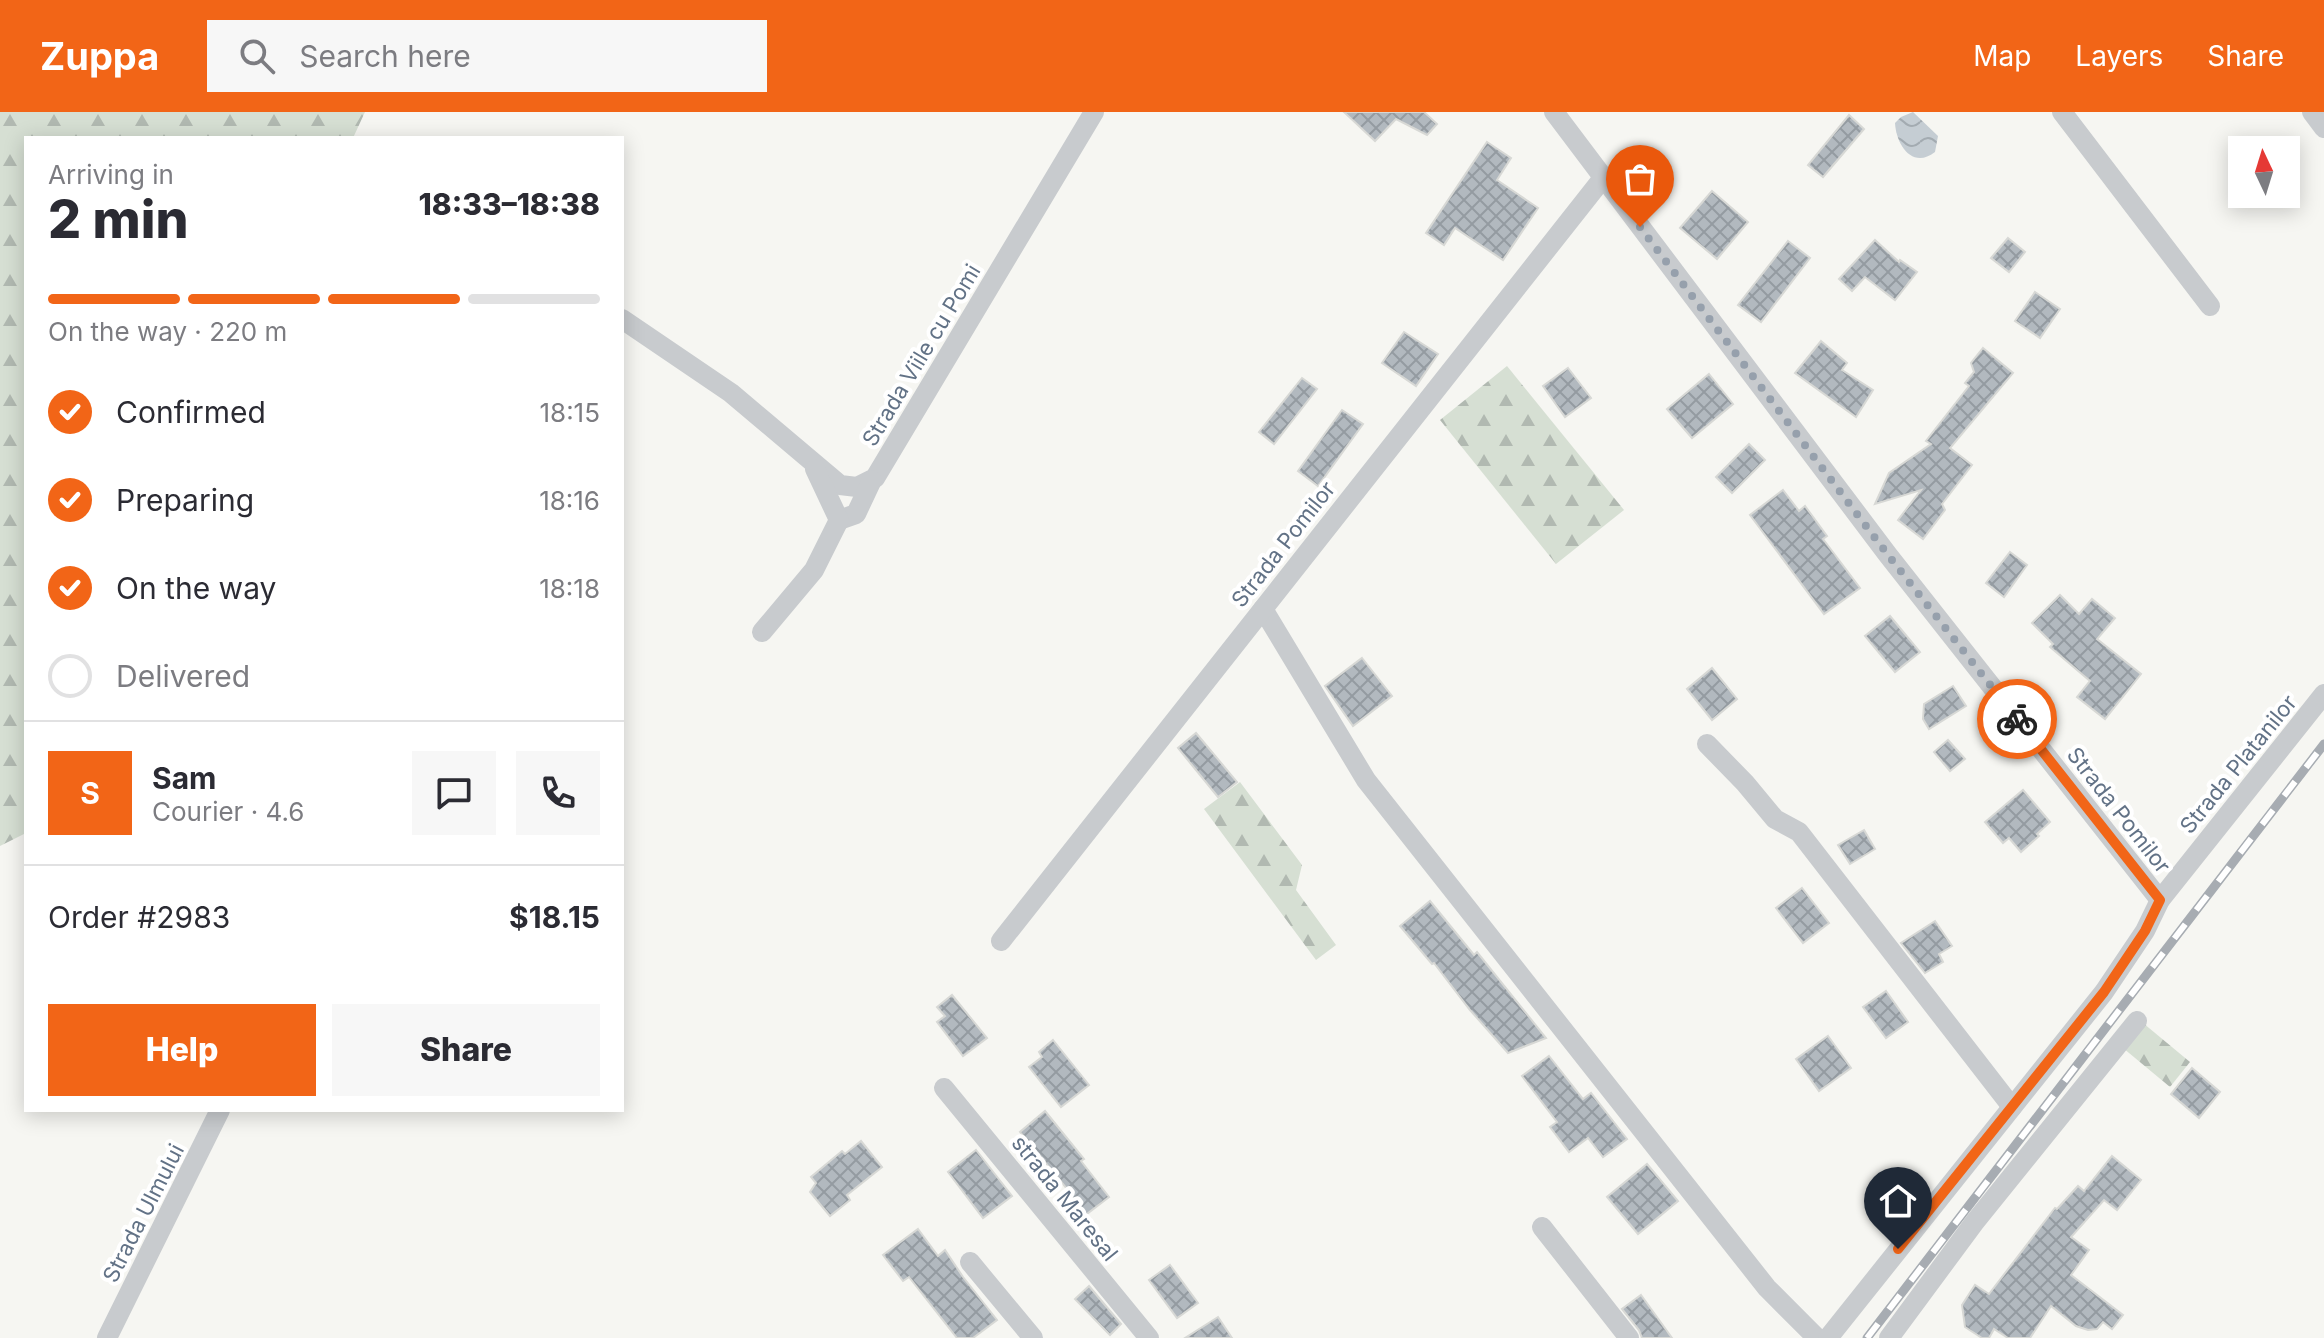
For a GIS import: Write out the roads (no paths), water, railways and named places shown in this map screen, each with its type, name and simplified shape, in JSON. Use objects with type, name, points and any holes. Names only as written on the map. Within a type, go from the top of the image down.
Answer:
[{"type":"street","name":"Strada Viile cu Pomi","points":[[624,320],[731,393],[840,485],[857,487],[872,480],[884,465],[1094,112]]},
{"type":"street","name":"Strada Pomilor","points":[[1554,112],[1888,555],[2160,900]]},
{"type":"street","points":[[2062,112],[2210,306]]},
{"type":"street","points":[[2312,112],[2324,128]]},
{"type":"street","name":"Strada Pomilor","points":[[1001,941],[1603,178]]},
{"type":"street","points":[[811,461],[839,520]]},
{"type":"street","points":[[762,632],[814,570],[839,520],[856,514],[872,480]]},
{"type":"street","points":[[1263,609],[1366,780],[1767,1288],[1817,1338]]},
{"type":"street","name":"Strada Platanilor","points":[[1828,1338],[2104,992],[2145,931],[2160,900],[2324,694]]},
{"type":"street","points":[[1707,744],[1775,819],[1799,832],[2012,1107]]},
{"type":"street","points":[[1889,1338],[1974,1223],[2137,1021]]},
{"type":"street","name":"strada Maresal","points":[[944,1088],[1149,1338]]},
{"type":"street","name":"Strada Ulmului","points":[[107,1338],[219,1112]]},
{"type":"street","points":[[1542,1227],[1629,1338]]},
{"type":"street","points":[[970,1262],[1033,1338]]},
{"type":"water","points":[[1913,112],[1938,136],[1935,152],[1927,157],[1912,156],[1898,139],[1895,123]]},
{"type":"railway","points":[[1867,1338],[2324,744]]}]
